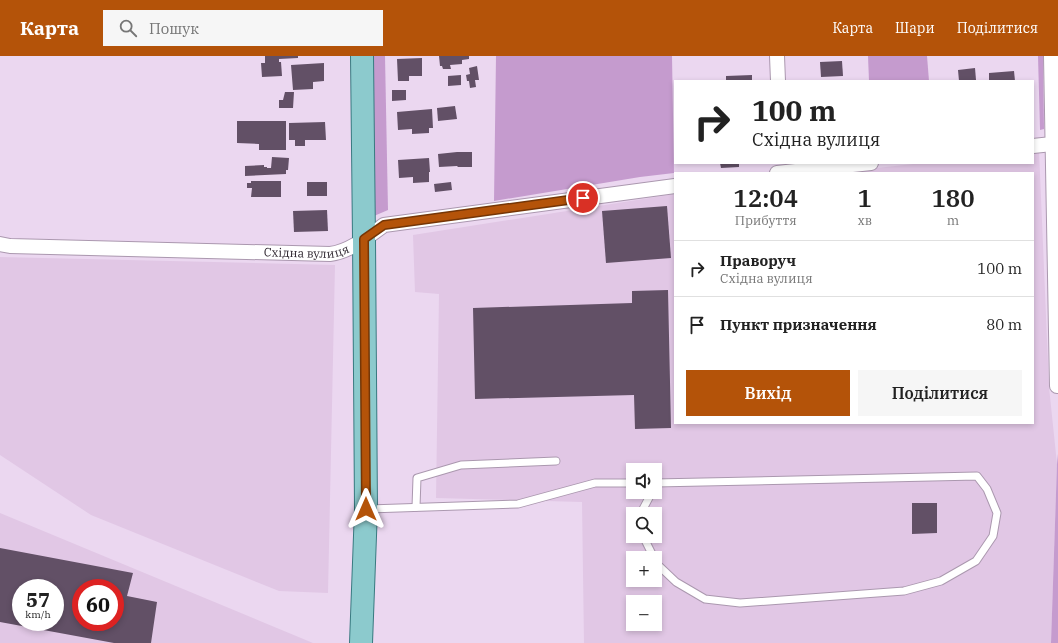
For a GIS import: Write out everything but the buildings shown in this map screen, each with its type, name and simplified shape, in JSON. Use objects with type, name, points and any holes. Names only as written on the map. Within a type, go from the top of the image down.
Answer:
[{"type":"main road","points":[[361,643],[366,509],[362,56]]},
{"type":"street","points":[[777,56],[778,80]]},
{"type":"street","points":[[1051,56],[1058,386]]},
{"type":"street","points":[[1034,146],[1052,144]]},
{"type":"street","points":[[789,172],[862,164]]},
{"type":"street","name":"Східна вулиця","points":[[0,244],[10,246],[330,254],[338,253],[364,239],[384,225],[674,186]]},
{"type":"lane","points":[[416,507],[417,478],[461,465],[556,461]]},
{"type":"lane","points":[[662,484],[977,476],[987,489],[997,513],[993,536],[976,561],[941,581],[904,591],[740,603],[705,599],[676,582],[662,569]]},
{"type":"lane","points":[[366,509],[518,504],[596,483],[626,483]]},
{"type":"shaded area","points":[[371,56],[385,56],[388,210],[374,216]]},
{"type":"shaded area","points":[[496,56],[672,56],[674,173],[640,177],[494,201]]},
{"type":"shaded area","points":[[868,56],[927,56],[929,80],[869,80]]},
{"type":"shaded area","points":[[1038,56],[1043,56],[1044,129],[1040,130]]},
{"type":"shaded area","points":[[1039,150],[1049,387],[1057,464],[1051,643],[584,643],[582,502],[436,498],[439,294],[415,292],[413,235],[674,194],[674,424],[1034,424],[1034,172],[841,172],[913,164],[1034,164],[1034,151]]},
{"type":"shaded area","points":[[0,257],[335,265],[328,593],[279,591],[91,515],[0,455]]},
{"type":"shaded area","points":[[1058,454],[1058,643],[1051,643],[1057,464]]},
{"type":"shaded area","points":[[0,513],[313,643],[0,643]]},
{"type":"route","points":[[366,509],[364,239],[384,225],[583,198]]}]
